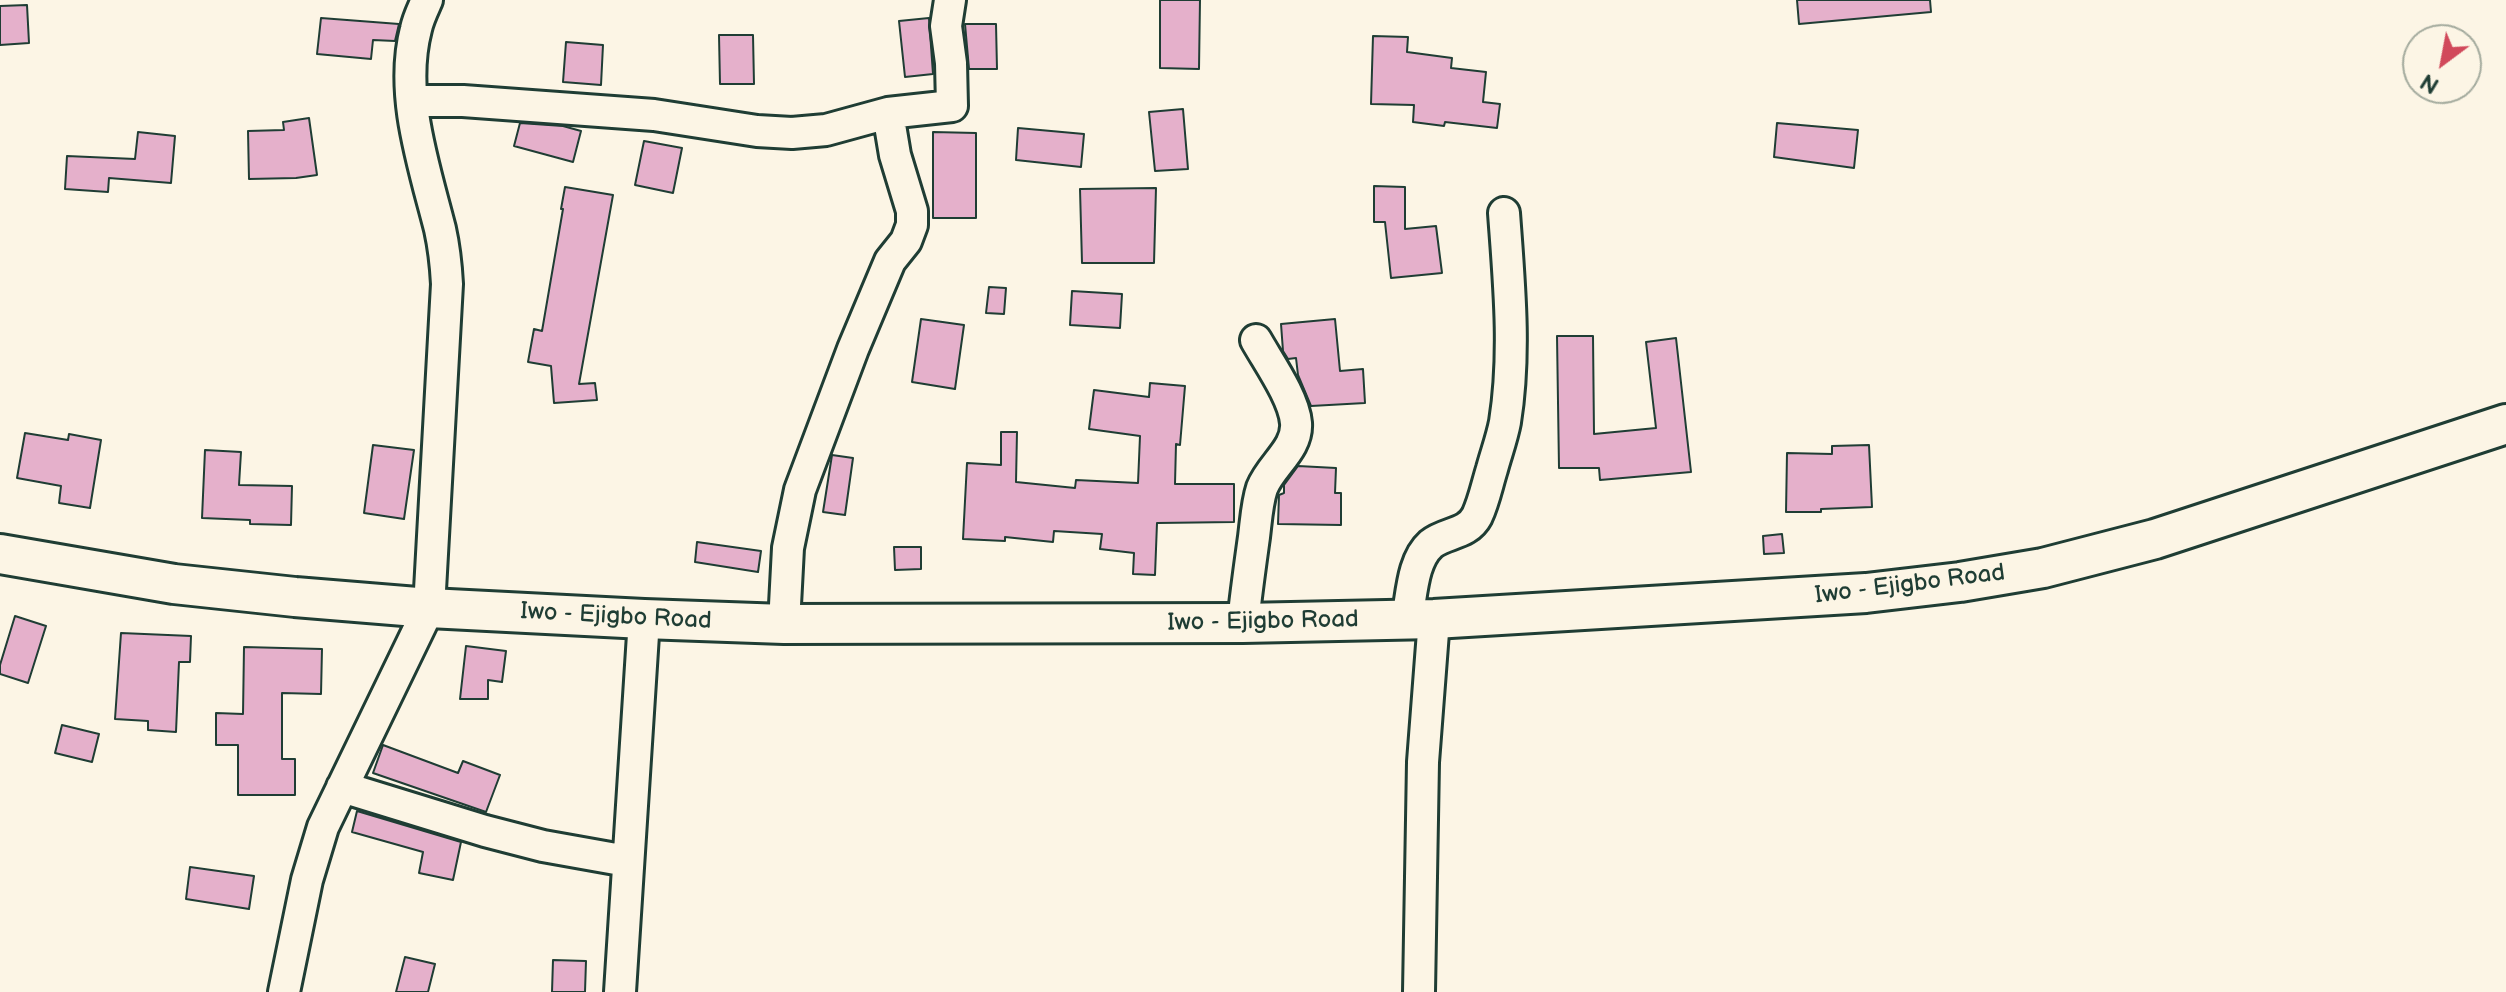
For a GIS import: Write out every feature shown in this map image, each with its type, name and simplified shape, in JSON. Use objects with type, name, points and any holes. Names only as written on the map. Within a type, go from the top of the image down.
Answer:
[{"type":"main road","name":"Iwo - Ejigbo Road","points":[[0,554],[174,584],[295,597],[429,608],[644,619],[784,624],[1243,623],[1421,619],[1866,593],[2043,568],[2155,539],[2506,424]]},
{"type":"street","points":[[284,992],[307,880],[323,827],[429,608],[447,284],[441,231],[416,136],[413,101],[411,62],[416,28],[427,0]]},
{"type":"street","points":[[413,101],[463,101],[654,115],[757,131],[792,133],[826,130],[888,113],[952,106],[946,26],[950,0]]},
{"type":"street","points":[[784,624],[788,548],[800,490],[890,261],[906,241],[912,225],[912,211],[895,155],[888,113]]},
{"type":"street","points":[[1419,992],[1423,762],[1418,562],[1434,542],[1469,528],[1482,503],[1504,424],[1510,372],[1510,299],[1504,213]]},
{"type":"street","points":[[1243,623],[1257,509],[1263,487],[1290,448],[1296,423],[1293,407],[1256,340]]},
{"type":"street","points":[[620,992],[644,619]]},
{"type":"street","points":[[342,787],[499,835],[627,861]]},
{"type":"building","points":[[1160,0],[1200,0],[1199,69],[1160,68]]},
{"type":"building","points":[[1797,0],[1930,0],[1931,12],[1799,24]]},
{"type":"building","points":[[27,5],[29,43],[0,45],[0,6]]},
{"type":"building","points":[[321,18],[399,24],[395,41],[373,40],[371,59],[317,54]]},
{"type":"building","points":[[929,18],[933,74],[905,77],[899,21]]},
{"type":"building","points":[[965,24],[996,24],[997,69],[969,69]]},
{"type":"building","points":[[719,35],[753,35],[754,84],[720,84]]},
{"type":"building","points":[[1373,36],[1408,37],[1407,52],[1452,58],[1451,68],[1486,72],[1483,102],[1500,104],[1497,128],[1413,122],[1414,105],[1371,104]]},
{"type":"building","points":[[566,42],[603,45],[601,85],[563,82]]},
{"type":"building","points":[[1183,109],[1188,169],[1155,171],[1149,112]]},
{"type":"building","points":[[309,118],[317,175],[249,179],[248,131],[284,130],[283,122]]},
{"type":"building","points":[[520,123],[563,126],[581,131],[573,162],[514,146]]},
{"type":"building","points":[[1777,123],[1858,130],[1854,168],[1774,157]]},
{"type":"building","points":[[1018,128],[1084,134],[1081,167],[1016,160]]},
{"type":"building","points":[[138,132],[175,136],[171,183],[109,178],[108,192],[65,189],[67,156],[135,159]]},
{"type":"building","points":[[933,132],[976,133],[976,218],[933,218]]},
{"type":"building","points":[[644,141],[682,148],[673,193],[635,185]]},
{"type":"building","points":[[1374,186],[1405,187],[1405,229],[1436,226],[1442,273],[1391,278],[1385,222],[1374,222]]},
{"type":"building","points":[[565,187],[613,195],[579,384],[595,383],[597,400],[554,403],[551,366],[528,362],[534,329],[542,331]]},
{"type":"building","points":[[1156,188],[1154,263],[1082,263],[1080,189]]},
{"type":"building","points":[[989,287],[1006,288],[1004,314],[986,313]]},
{"type":"building","points":[[1072,291],[1122,294],[1120,328],[1070,325]]},
{"type":"building","points":[[921,319],[964,325],[955,389],[912,382]]},
{"type":"building","points":[[1335,319],[1340,371],[1363,369],[1365,403],[1311,406],[1298,375],[1296,358],[1288,359],[1283,351],[1281,324]]},
{"type":"building","points":[[1557,336],[1593,336],[1594,434],[1656,428],[1646,342],[1676,338],[1691,472],[1600,480],[1599,468],[1559,468]]},
{"type":"building","points":[[1150,383],[1185,386],[1180,445],[1176,444],[1175,484],[1234,484],[1234,522],[1157,523],[1155,575],[1133,574],[1134,553],[1100,549],[1102,534],[1054,531],[1053,542],[1005,537],[1005,541],[963,539],[967,463],[1001,465],[1001,432],[1017,432],[1016,482],[1075,488],[1076,480],[1138,483],[1140,436],[1089,429],[1094,390],[1149,397]]},
{"type":"building","points":[[25,433],[68,440],[69,434],[101,440],[90,508],[59,503],[61,486],[17,478]]},
{"type":"building","points":[[373,445],[414,450],[404,519],[364,513]]},
{"type":"building","points":[[1869,445],[1872,507],[1786,512],[1787,453],[1832,454],[1832,446]]},
{"type":"building","points":[[205,450],[241,452],[239,485],[292,486],[291,525],[202,518]]},
{"type":"building","points":[[832,455],[853,458],[845,515],[823,512]]},
{"type":"building","points":[[1298,466],[1336,468],[1335,493],[1341,493],[1341,525],[1278,524],[1279,495],[1284,493],[1284,485]]},
{"type":"building","points":[[1782,534],[1784,553],[1764,554],[1763,536]]},
{"type":"building","points":[[697,542],[761,551],[758,572],[695,562]]},
{"type":"building","points":[[894,547],[921,547],[921,569],[895,570]]},
{"type":"building","points":[[15,616],[46,626],[28,683],[0,674]]},
{"type":"building","points":[[121,633],[191,636],[190,662],[179,662],[176,732],[148,730],[148,721],[115,719]]},
{"type":"building","points":[[466,646],[506,651],[502,682],[488,680],[488,699],[460,699]]},
{"type":"building","points":[[244,647],[322,649],[321,694],[282,693],[282,759],[295,759],[295,795],[238,795],[238,745],[216,745],[216,713],[243,714]]},
{"type":"building","points":[[62,725],[99,734],[92,762],[55,753]]},
{"type":"building","points":[[383,745],[458,773],[463,761],[500,775],[486,812],[373,773]]},
{"type":"building","points":[[357,811],[461,842],[453,880],[419,873],[423,852],[352,832]]},
{"type":"building","points":[[190,867],[254,876],[249,909],[186,899]]},
{"type":"building","points":[[405,957],[435,964],[428,992],[396,992]]},
{"type":"building","points":[[553,960],[586,961],[585,992],[552,992]]}]
